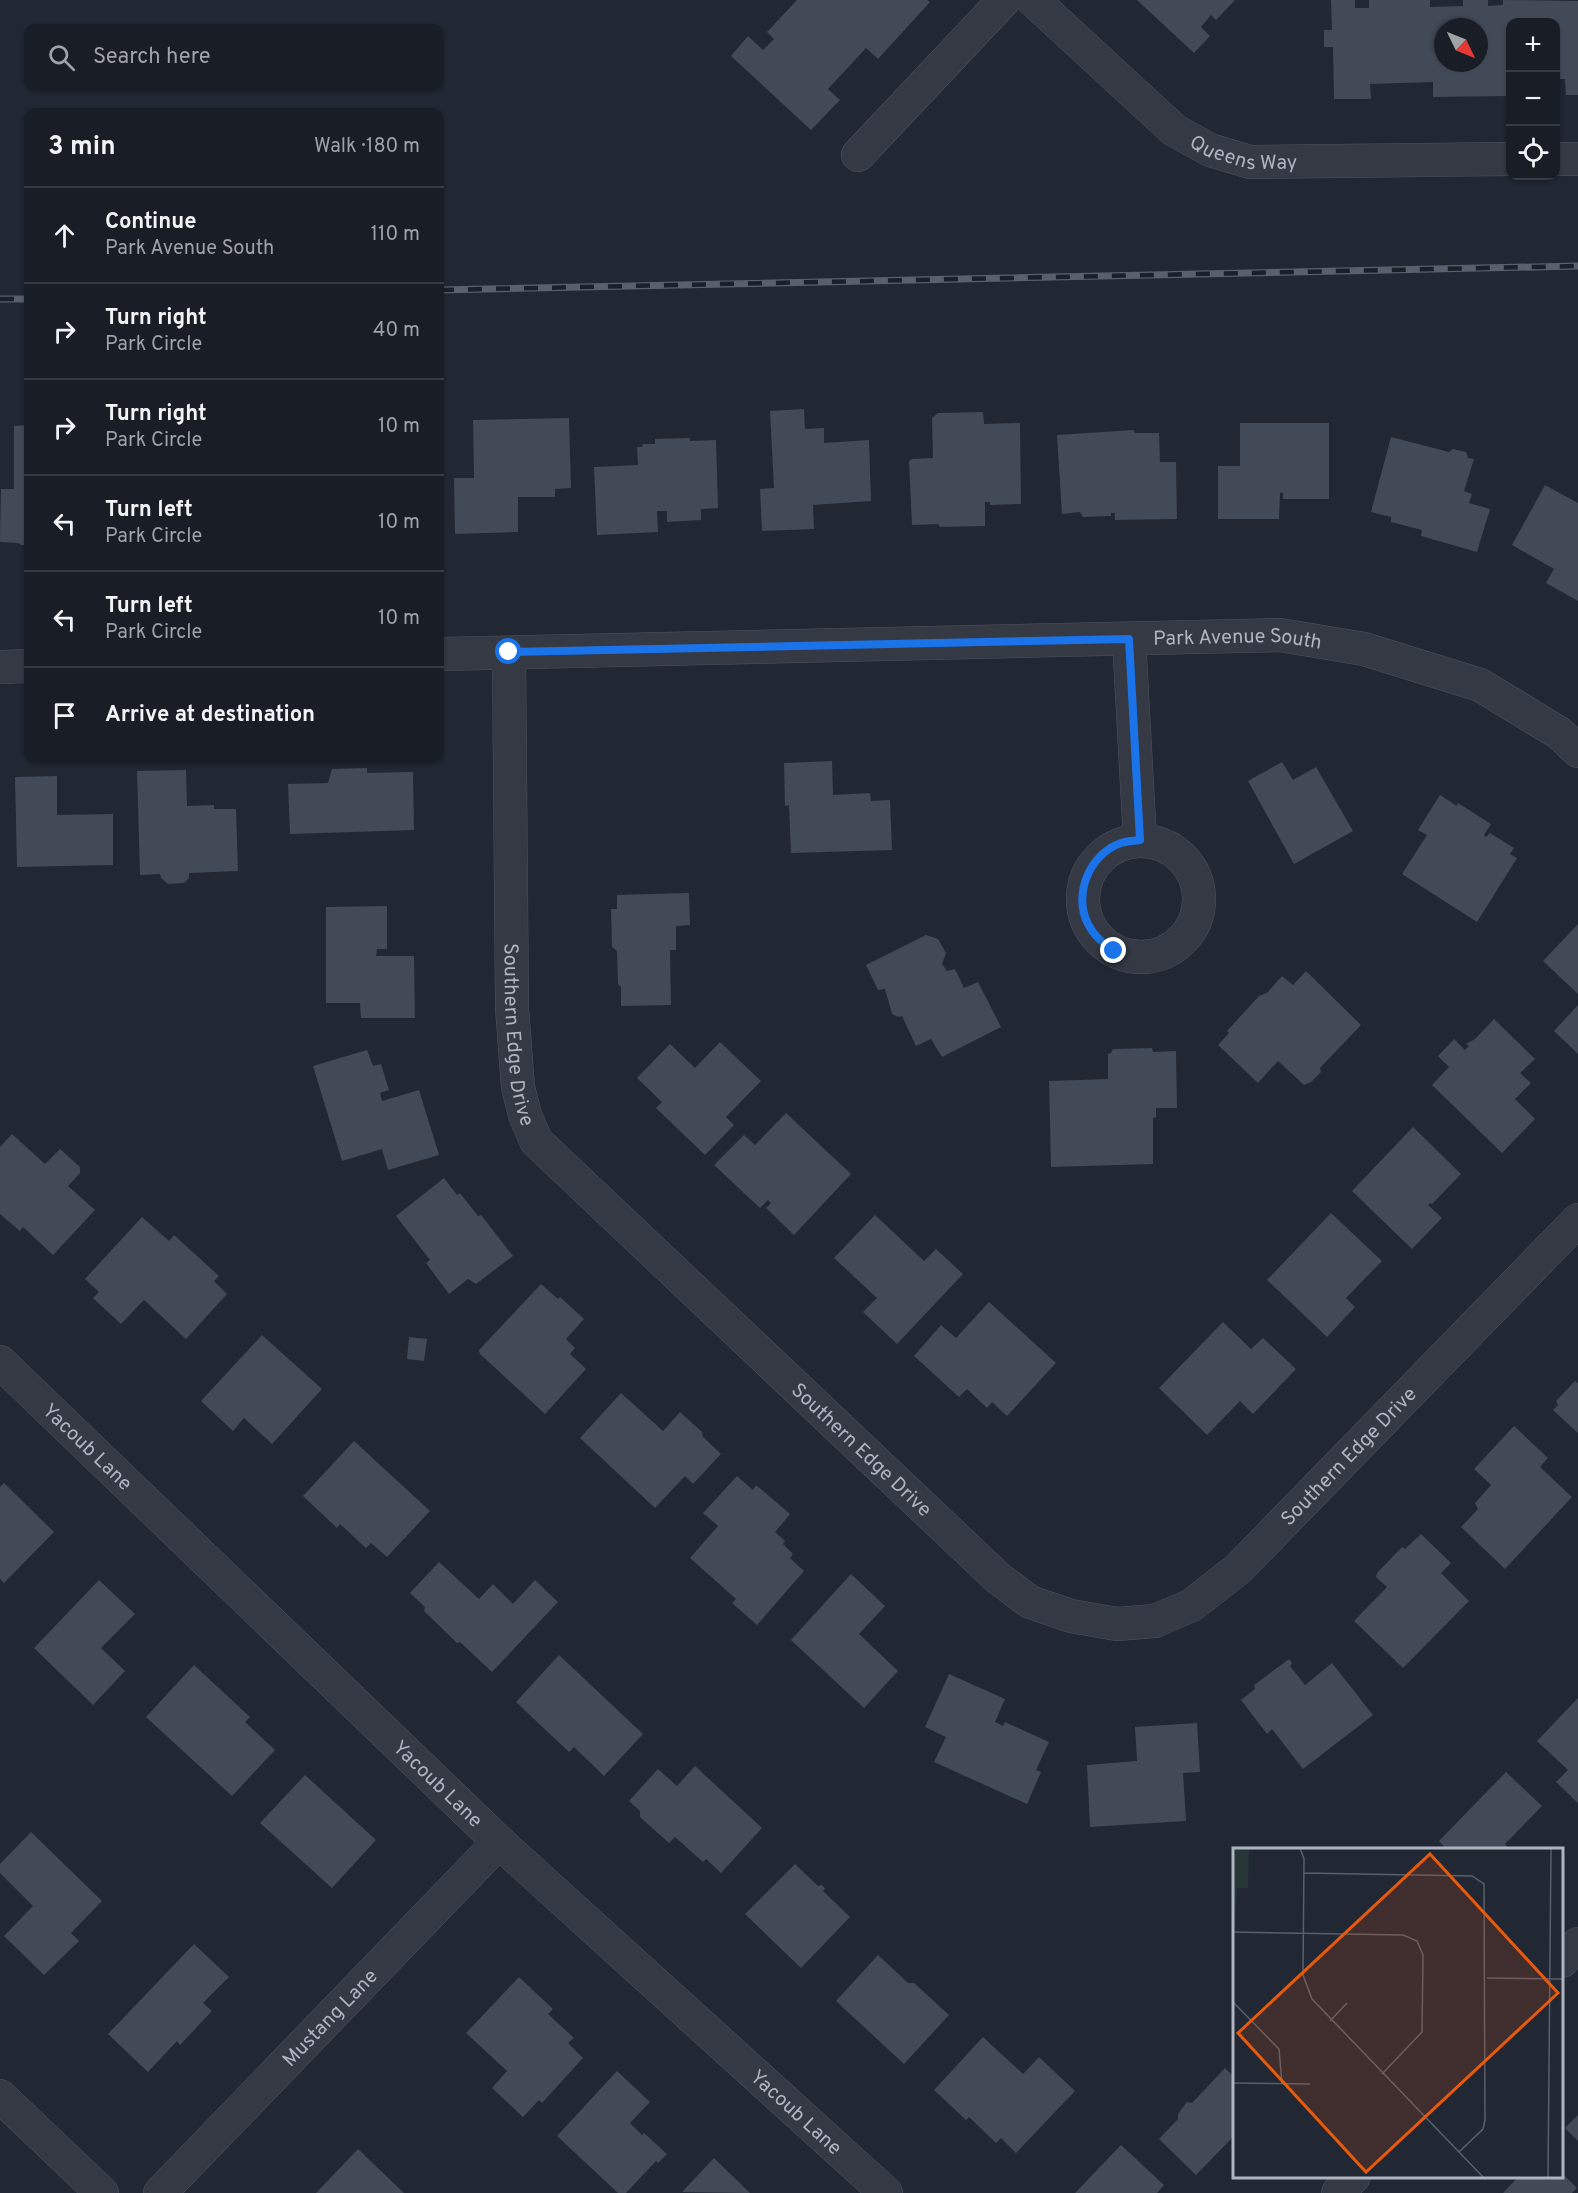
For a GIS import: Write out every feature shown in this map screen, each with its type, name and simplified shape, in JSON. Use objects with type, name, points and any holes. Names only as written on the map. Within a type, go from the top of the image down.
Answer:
[{"type":"street","points":[[858,155],[1004,0]]},
{"type":"street","name":"Queens Way","points":[[1032,0],[1174,130],[1210,150],[1250,162],[1506,159]]},
{"type":"street","points":[[1560,159],[1578,159]]},
{"type":"street","name":"Park Avenue South","points":[[444,654],[1280,635],[1364,649],[1480,686],[1559,733],[1578,751]]},
{"type":"street","points":[[1129,639],[1140,840]]},
{"type":"street","name":"Southern Edge Drive","points":[[509,652],[512,1008],[518,1087],[525,1115],[536,1141],[998,1578],[1030,1602],[1071,1616],[1117,1624],[1155,1621],[1192,1605],[1239,1568],[1578,1220]]},
{"type":"street","points":[[0,667],[24,666]]},
{"type":"street","name":"Yacoub Lane","points":[[0,1362],[499,1842],[886,2193]]},
{"type":"street","name":"Mustang Lane","points":[[160,2193],[499,1842]]},
{"type":"street","points":[[1563,1960],[1578,1944]]},
{"type":"street","points":[[0,2096],[102,2193]]},
{"type":"street","points":[[1338,2193],[1352,2178]]},
{"type":"building","points":[[797,0],[927,0],[930,2],[878,59],[866,48],[828,89],[840,100],[811,130],[731,56],[748,36],[763,50],[774,39],[767,32]]},
{"type":"building","points":[[1137,0],[1235,0],[1216,20],[1211,15],[1201,27],[1210,36],[1194,53]]},
{"type":"building","points":[[1331,0],[1355,0],[1355,8],[1369,8],[1369,0],[1430,0],[1430,7],[1463,6],[1463,0],[1488,0],[1488,6],[1503,5],[1503,0],[1578,1],[1578,95],[1566,95],[1565,79],[1560,79],[1560,18],[1506,18],[1506,96],[1433,97],[1433,82],[1370,84],[1371,99],[1334,99],[1333,47],[1324,47],[1324,30],[1332,30]]},
{"type":"building","points":[[804,409],[805,429],[824,428],[824,443],[869,440],[871,501],[813,505],[814,529],[762,531],[760,489],[774,488],[770,411]]},
{"type":"building","points":[[983,412],[984,424],[1020,423],[1021,504],[990,505],[990,502],[985,502],[985,526],[912,525],[909,461],[933,458],[932,418],[938,413]]},
{"type":"building","points":[[569,418],[571,488],[555,489],[555,497],[518,497],[518,532],[455,534],[454,478],[474,478],[473,420]]},
{"type":"building","points":[[1240,423],[1329,423],[1329,499],[1283,499],[1283,493],[1280,493],[1279,519],[1218,519],[1218,466],[1240,466]]},
{"type":"building","points":[[24,425],[24,545],[0,542],[1,489],[14,489],[14,426]]},
{"type":"building","points":[[1133,430],[1135,433],[1159,433],[1160,462],[1176,462],[1177,519],[1115,520],[1115,513],[1111,513],[1111,516],[1083,517],[1080,512],[1062,514],[1057,435]]},
{"type":"building","points":[[1391,437],[1449,452],[1453,449],[1466,452],[1468,458],[1474,459],[1464,491],[1472,494],[1469,503],[1490,509],[1477,552],[1421,536],[1422,530],[1391,522],[1391,517],[1371,512]]},
{"type":"building","points":[[690,438],[690,441],[716,440],[718,508],[701,509],[701,520],[667,522],[667,511],[657,511],[658,532],[597,535],[594,467],[638,465],[637,447],[642,447],[643,444],[655,444],[655,439]]},
{"type":"building","points":[[1545,485],[1578,503],[1578,601],[1546,583],[1554,569],[1512,545]]},
{"type":"building","points":[[832,761],[833,795],[870,793],[871,801],[890,800],[892,850],[791,853],[789,805],[785,806],[784,763]]},
{"type":"building","points":[[1282,762],[1293,780],[1316,767],[1353,831],[1294,864],[1248,781]]},
{"type":"building","points":[[367,768],[367,773],[413,772],[414,830],[290,834],[288,784],[328,783],[332,769]]},
{"type":"building","points":[[186,770],[187,806],[214,805],[214,809],[236,809],[238,871],[189,873],[189,878],[184,883],[168,884],[160,874],[140,875],[137,771]]},
{"type":"building","points":[[57,776],[57,815],[113,814],[113,865],[17,867],[15,777]]},
{"type":"building","points":[[1440,795],[1457,806],[1458,803],[1491,824],[1484,835],[1486,837],[1490,833],[1514,848],[1510,854],[1517,858],[1477,922],[1402,874],[1427,835],[1418,830]]},
{"type":"building","points":[[689,893],[690,925],[676,926],[676,950],[670,950],[671,1005],[621,1006],[617,951],[612,947],[611,909],[617,909],[617,895]]},
{"type":"building","points":[[387,906],[387,949],[377,949],[376,956],[414,956],[415,1018],[361,1018],[360,1003],[326,1003],[326,907]]},
{"type":"building","points":[[1578,924],[1578,994],[1543,961]]},
{"type":"building","points":[[926,935],[938,939],[946,953],[942,964],[947,971],[955,969],[964,988],[978,982],[1001,1027],[942,1057],[931,1039],[916,1046],[902,1016],[892,1014],[885,989],[878,990],[866,965]]},
{"type":"building","points":[[1306,971],[1361,1025],[1320,1068],[1321,1072],[1311,1082],[1304,1085],[1278,1061],[1258,1083],[1218,1045],[1229,1033],[1227,1031],[1259,996],[1267,993],[1282,976],[1293,985]]},
{"type":"building","points":[[1578,1005],[1578,1054],[1554,1031]]},
{"type":"building","points":[[1494,1019],[1535,1059],[1520,1073],[1531,1083],[1515,1099],[1535,1119],[1502,1153],[1432,1085],[1449,1067],[1438,1056],[1454,1039],[1465,1050],[1469,1046],[1466,1044],[1475,1039]]},
{"type":"building","points":[[720,1042],[761,1081],[726,1117],[734,1125],[705,1155],[656,1108],[662,1102],[637,1078],[670,1044],[695,1068]]},
{"type":"building","points":[[1152,1048],[1153,1052],[1176,1051],[1177,1108],[1156,1108],[1156,1117],[1153,1118],[1153,1164],[1051,1167],[1049,1081],[1108,1079],[1108,1054],[1113,1049]]},
{"type":"building","points":[[367,1050],[373,1066],[381,1064],[389,1090],[380,1093],[382,1101],[419,1090],[439,1155],[388,1170],[382,1149],[342,1161],[313,1066]]},
{"type":"building","points":[[786,1113],[851,1174],[794,1235],[766,1208],[771,1203],[768,1200],[760,1208],[714,1165],[744,1135],[755,1145]]},
{"type":"building","points":[[1413,1127],[1461,1174],[1432,1204],[1428,1205],[1442,1218],[1412,1249],[1352,1191]]},
{"type":"building","points":[[12,1134],[45,1164],[60,1149],[80,1167],[80,1173],[68,1186],[95,1210],[53,1255],[23,1227],[20,1231],[0,1214],[0,1147]]},
{"type":"building","points":[[444,1178],[457,1195],[460,1193],[478,1216],[481,1215],[513,1256],[476,1284],[468,1279],[449,1294],[426,1263],[430,1260],[396,1216]]},
{"type":"building","points":[[1331,1213],[1382,1261],[1346,1298],[1355,1307],[1327,1337],[1267,1280]]},
{"type":"building","points":[[875,1215],[924,1261],[936,1249],[963,1274],[897,1344],[863,1312],[877,1298],[834,1258]]},
{"type":"building","points":[[142,1217],[169,1241],[174,1235],[219,1276],[214,1281],[227,1294],[186,1339],[144,1300],[121,1324],[93,1298],[99,1292],[85,1279]]},
{"type":"building","points":[[541,1284],[558,1299],[560,1297],[584,1319],[566,1339],[575,1348],[570,1354],[586,1369],[545,1414],[480,1354],[479,1350]]},
{"type":"building","points":[[989,1302],[1056,1363],[1007,1416],[992,1402],[987,1408],[967,1389],[959,1397],[914,1356],[941,1325],[956,1338]]},
{"type":"building","points":[[1223,1322],[1251,1349],[1263,1338],[1296,1369],[1253,1414],[1240,1401],[1207,1435],[1159,1388]]},
{"type":"building","points":[[262,1335],[322,1389],[272,1444],[244,1418],[233,1431],[201,1401]]},
{"type":"building","points":[[409,1337],[427,1339],[424,1361],[407,1359]]},
{"type":"building","points":[[1575,1381],[1578,1383],[1578,1433],[1553,1410],[1558,1405],[1556,1401]]},
{"type":"building","points":[[621,1393],[663,1431],[680,1412],[721,1454],[693,1484],[685,1476],[655,1508],[580,1438]]},
{"type":"building","points":[[1514,1426],[1548,1458],[1540,1467],[1572,1497],[1505,1569],[1461,1527],[1478,1509],[1475,1503],[1491,1485],[1474,1469]]},
{"type":"building","points":[[354,1441],[430,1511],[387,1557],[371,1543],[366,1548],[340,1524],[337,1528],[303,1496]]},
{"type":"building","points":[[737,1476],[753,1490],[756,1485],[790,1514],[775,1532],[785,1541],[783,1544],[793,1554],[790,1558],[804,1571],[757,1625],[732,1603],[736,1599],[690,1558],[718,1526],[703,1513]]},
{"type":"building","points":[[4,1483],[54,1532],[4,1583],[0,1579],[0,1487]]},
{"type":"building","points":[[1421,1534],[1451,1563],[1441,1573],[1469,1601],[1403,1668],[1354,1621],[1387,1587],[1376,1577],[1377,1573],[1402,1547],[1405,1549]]},
{"type":"building","points":[[439,1562],[479,1599],[493,1584],[513,1604],[535,1580],[558,1602],[492,1672],[460,1642],[457,1643],[424,1611],[425,1607],[410,1593]]},
{"type":"building","points":[[851,1574],[885,1606],[859,1634],[898,1671],[864,1708],[791,1640]]},
{"type":"building","points":[[99,1580],[135,1614],[101,1648],[125,1671],[93,1705],[34,1648]]},
{"type":"building","points":[[559,1655],[643,1734],[604,1776],[574,1747],[569,1752],[516,1702]]},
{"type":"building","points":[[1289,1659],[1292,1663],[1290,1666],[1305,1685],[1332,1663],[1373,1715],[1303,1769],[1272,1729],[1267,1734],[1241,1700],[1255,1689],[1254,1685]]},
{"type":"building","points":[[194,1665],[250,1717],[245,1722],[275,1750],[232,1796],[146,1717]]},
{"type":"building","points":[[949,1674],[1005,1699],[995,1722],[1003,1726],[1005,1722],[1049,1742],[1036,1770],[1041,1772],[1027,1804],[934,1762],[946,1737],[925,1727]]},
{"type":"building","points":[[1578,1698],[1578,1803],[1556,1782],[1568,1770],[1537,1741]]},
{"type":"building","points":[[1197,1723],[1200,1772],[1183,1773],[1186,1821],[1090,1827],[1087,1765],[1137,1761],[1135,1727]]},
{"type":"building","points":[[695,1766],[762,1828],[721,1873],[706,1859],[703,1862],[675,1837],[669,1843],[640,1817],[640,1811],[629,1801],[658,1769],[677,1786]]},
{"type":"building","points":[[1506,1772],[1542,1806],[1505,1844],[1508,1848],[1445,1848],[1439,1841]]},
{"type":"building","points":[[305,1775],[376,1840],[332,1888],[260,1823]]},
{"type":"building","points":[[31,1832],[102,1901],[71,1933],[79,1941],[44,1975],[4,1936],[33,1906],[0,1873],[0,1864]]},
{"type":"building","points":[[795,1864],[818,1886],[822,1885],[825,1889],[823,1891],[850,1917],[801,1968],[745,1914]]},
{"type":"building","points":[[194,1944],[229,1977],[203,2003],[212,2011],[180,2045],[177,2041],[148,2072],[108,2034]]},
{"type":"building","points":[[878,1955],[908,1983],[914,1983],[949,2015],[904,2064],[836,2001]]},
{"type":"building","points":[[519,1977],[553,2009],[548,2014],[574,2038],[568,2043],[583,2058],[542,2103],[539,2100],[523,2117],[492,2088],[507,2071],[466,2033]]},
{"type":"building","points":[[983,2037],[1023,2074],[1039,2057],[1075,2091],[1016,2153],[1001,2138],[996,2143],[969,2117],[966,2120],[934,2090]]},
{"type":"building","points":[[1225,2068],[1233,2076],[1233,2139],[1196,2175],[1159,2139],[1178,2119],[1178,2114],[1187,2102],[1192,2103]]},
{"type":"building","points":[[617,2071],[650,2102],[630,2123],[667,2154],[658,2163],[656,2161],[626,2193],[618,2193],[557,2136]]},
{"type":"building","points":[[1578,2115],[1578,2141],[1565,2128]]},
{"type":"building","points":[[1121,2145],[1164,2185],[1157,2193],[1075,2193]]},
{"type":"building","points":[[358,2149],[404,2193],[316,2193]]},
{"type":"building","points":[[714,2158],[750,2193],[682,2192]]},
{"type":"building","points":[[1563,2174],[1577,2188],[1572,2193],[1503,2193],[1517,2178],[1563,2178]]},
{"type":"railway","points":[[444,290],[1578,266]]},
{"type":"railway","points":[[0,299],[24,299]]},
{"type":"route","points":[[509,652],[1129,639],[1140,840],[1120,843],[1104,853],[1091,867],[1083,886],[1082,905],[1087,923],[1098,940],[1114,951]]}]
